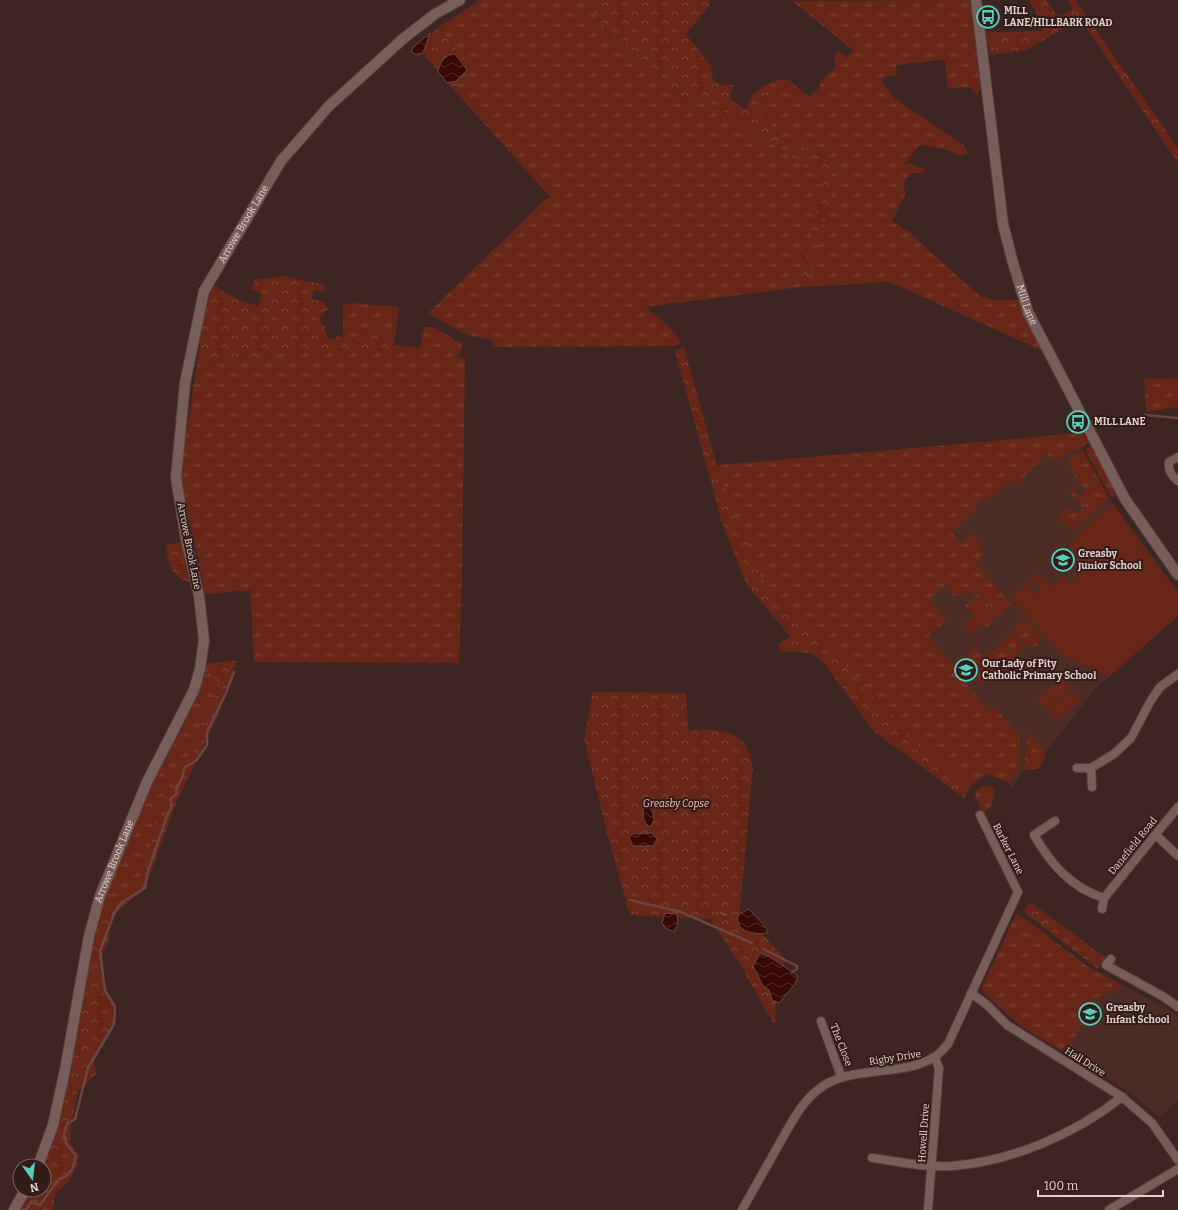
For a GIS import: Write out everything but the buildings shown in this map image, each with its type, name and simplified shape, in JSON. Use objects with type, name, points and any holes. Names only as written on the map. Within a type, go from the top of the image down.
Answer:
[{"type":"street","name":"Arrowe Brook Lane","points":[[41,1158],[53,1125],[66,1070],[89,936],[100,896],[146,782],[194,690],[200,669],[204,640],[199,596],[186,539],[176,478],[185,383],[204,291],[281,161],[329,106],[404,38],[435,14],[460,0]]},
{"type":"street","name":"Mill Lane","points":[[976,0],[1003,224],[1028,312],[1125,499],[1158,549],[1178,575]]},
{"type":"street","points":[[1178,457],[1169,462],[1168,468],[1178,480]]},
{"type":"street","points":[[1077,768],[1091,768],[1114,754],[1131,738],[1144,712],[1160,687],[1178,674]]},
{"type":"street","points":[[1091,768],[1092,787]]},
{"type":"street","name":"Danefield Road","points":[[1102,909],[1104,898],[1178,807]]},
{"type":"street","name":"Barker Lane","points":[[980,815],[1018,892]]},
{"type":"street","points":[[1055,821],[1034,835],[1049,860],[1078,886],[1104,898]]},
{"type":"street","points":[[1156,835],[1178,856]]},
{"type":"street","name":"Rigby Drive","points":[[742,1210],[797,1114],[819,1089],[842,1076],[917,1065],[935,1058],[948,1044],[1018,892]]},
{"type":"street","points":[[1111,959],[1106,965],[1178,1006]]},
{"type":"street","name":"Hall Drive","points":[[971,993],[986,1004],[1007,1025],[1122,1097],[1152,1123],[1178,1160]]},
{"type":"street","name":"The Close","points":[[821,1021],[842,1076]]},
{"type":"street","name":"Howell Drive","points":[[928,1210],[939,1068],[935,1058]]},
{"type":"street","points":[[872,1158],[932,1166],[950,1166],[996,1158],[1040,1144],[1076,1127],[1109,1107],[1122,1097]]},
{"type":"street","points":[[1109,1210],[1178,1169]]},
{"type":"street","points":[[14,1210],[21,1198]]},
{"type":"shaded area","points":[[1077,433],[1083,451],[1109,498],[1178,591],[1178,616],[1096,688],[1046,752],[1040,768],[1024,770],[1012,788],[1009,783],[988,774],[970,786],[926,753],[919,538],[1031,437]]},
{"type":"shaded area","name":"Greasby Infant School","points":[[1017,913],[1087,966],[1166,1008],[1178,1017],[1178,1100],[1160,1117],[1128,1091],[1021,1026],[983,992],[982,987]]},
{"type":"green space","points":[[480,0],[586,0],[606,28],[648,63],[679,97],[719,108],[823,178],[802,276],[837,182],[837,163],[780,136],[761,108],[769,93],[766,85],[781,79],[787,79],[810,97],[819,88],[821,80],[836,68],[834,59],[837,52],[843,54],[847,58],[853,50],[792,1],[970,0],[978,46],[981,87],[977,95],[970,87],[948,89],[945,60],[896,65],[897,75],[885,76],[881,82],[891,93],[890,95],[962,144],[969,153],[960,156],[948,150],[920,145],[903,166],[910,163],[916,167],[924,167],[923,173],[911,173],[904,183],[905,195],[892,221],[909,232],[979,295],[993,300],[1019,300],[1043,351],[890,282],[800,287],[646,307],[666,324],[682,342],[674,346],[495,347],[491,339],[466,334],[428,313],[546,199],[551,198],[453,89],[470,72],[463,56],[453,46],[439,27]]},
{"type":"green space","points":[[586,0],[709,0],[710,5],[686,34],[711,66],[713,80],[723,85],[733,85],[730,99],[745,109],[753,93],[766,85],[769,93],[761,108],[780,136],[837,163],[837,182],[829,204],[810,276],[802,277],[822,178],[719,108],[679,97],[648,63],[606,28]]},
{"type":"green space","points":[[1029,0],[1046,0],[1058,17],[1073,9],[1068,0],[1075,0],[1178,148],[1178,163],[1080,18],[1027,50],[990,55],[986,32],[1042,31],[1043,24]]},
{"type":"green space","points":[[439,27],[453,46],[463,56],[470,72],[453,89],[423,53],[418,55],[411,52],[413,47]]},
{"type":"green space","points":[[283,276],[325,285],[324,291],[314,291],[311,299],[323,302],[328,309],[320,317],[321,323],[325,326],[327,338],[335,339],[337,336],[356,339],[371,331],[387,328],[387,339],[393,341],[393,350],[310,350],[208,362],[198,357],[203,321],[212,285],[241,301],[259,306],[262,294],[251,289],[255,280]]},
{"type":"green space","points":[[351,303],[399,307],[394,345],[420,348],[424,327],[434,327],[462,344],[462,351],[455,357],[465,358],[462,574],[459,663],[254,662],[250,590],[205,594],[182,482],[182,463],[198,357],[208,362],[310,350],[393,350],[387,339],[387,328],[371,331],[356,339],[343,337],[343,306]]},
{"type":"green space","points":[[684,347],[719,473],[761,577],[793,615],[818,632],[880,706],[898,718],[907,736],[970,786],[964,798],[874,731],[824,663],[811,653],[781,651],[778,644],[790,636],[747,585],[722,523],[675,351]]},
{"type":"green space","points":[[1178,378],[1178,407],[1146,412],[1144,379]]},
{"type":"green space","points":[[1084,433],[1089,443],[1054,461],[1046,453],[1039,459],[1041,461],[1015,485],[1011,481],[989,500],[986,496],[975,506],[977,509],[952,533],[961,543],[971,533],[980,542],[983,556],[976,563],[1012,605],[999,616],[977,592],[954,596],[945,585],[929,599],[947,620],[928,636],[955,666],[953,668],[989,710],[994,706],[1020,737],[1019,767],[1009,783],[988,774],[970,786],[964,798],[874,731],[808,641],[747,585],[722,523],[708,466]]},
{"type":"green space","points":[[1091,446],[1115,490],[1116,494],[1112,498],[1085,450]]},
{"type":"green space","points":[[1083,451],[1109,498],[1073,531],[1057,517],[1069,507],[1075,515],[1083,508],[1069,491],[1075,485],[1077,488],[1075,490],[1080,496],[1086,491],[1081,484],[1078,487],[1076,484],[1078,482],[1067,460]]},
{"type":"green space","points":[[1113,503],[1150,557],[1178,591],[1178,616],[1109,677],[1062,655],[1014,602],[1013,596],[1028,582],[1031,585],[1028,587],[1034,594],[1040,588],[1035,581],[1032,584],[1029,581],[1038,573],[1051,587],[1065,575],[1071,582],[1087,567],[1071,547],[1073,539]]},
{"type":"green space","points":[[183,541],[192,583],[178,577],[174,573],[170,565],[165,546]]},
{"type":"green space","points":[[977,594],[998,617],[986,628],[965,605]]},
{"type":"green space","points":[[980,610],[987,619],[971,634],[963,625]]},
{"type":"green space","points":[[1025,619],[1043,639],[1035,647],[1028,646],[1013,629]]},
{"type":"green space","points":[[1013,632],[1025,647],[1000,669],[987,655]]},
{"type":"green space","points":[[975,646],[997,672],[982,685],[978,680],[977,671],[965,657]]},
{"type":"green space","points":[[237,661],[219,713],[176,803],[145,888],[114,914],[110,927],[96,930],[116,866],[133,824],[151,783],[199,690],[206,664]]},
{"type":"green space","points":[[237,661],[219,713],[176,803],[145,888],[114,914],[108,942],[101,957],[105,990],[115,1007],[114,1024],[94,1060],[96,1074],[78,1091],[70,1130],[71,1145],[79,1155],[77,1166],[69,1182],[59,1190],[54,1198],[53,1210],[20,1210],[26,1198],[52,1198],[52,1158],[46,1158],[59,1122],[94,934],[99,917],[143,884],[155,823],[181,768],[193,755],[196,736],[219,685],[213,676],[205,671],[206,664]]},
{"type":"green space","points":[[1060,678],[1070,688],[1047,709],[1037,699]]},
{"type":"green space","points":[[1071,690],[1081,700],[1058,721],[1048,711]]},
{"type":"green space","name":"Greasby Copse","points":[[593,692],[686,693],[688,730],[704,729],[728,732],[735,735],[746,746],[753,767],[740,910],[786,960],[776,1000],[775,1026],[738,961],[710,919],[630,915],[608,836],[584,739]]},
{"type":"green space","points":[[1028,733],[1046,752],[1040,768],[1024,770]]},
{"type":"green space","points":[[982,786],[993,787],[994,790],[993,801],[986,812],[982,811],[975,796],[975,792]]},
{"type":"green space","points":[[1030,902],[1105,957],[1098,969],[1024,912]]},
{"type":"green space","points":[[1017,913],[1087,966],[1121,984],[1117,991],[1099,996],[1066,1053],[1021,1026],[983,992],[982,987]]},
{"type":"water","points":[[430,33],[423,53],[418,55],[411,52],[413,47]]},
{"type":"water","points":[[455,54],[467,70],[456,81],[447,83],[438,71],[440,64],[446,57]]},
{"type":"water","points":[[646,805],[653,812],[654,819],[651,827],[647,826],[643,816],[643,810]]},
{"type":"water","points":[[652,833],[657,839],[653,846],[633,846],[629,838],[632,834]]},
{"type":"water","points":[[749,909],[767,929],[767,933],[751,933],[742,929],[739,925],[738,915]]},
{"type":"water","points":[[665,913],[677,914],[678,923],[674,932],[665,928],[662,923]]},
{"type":"water","points":[[760,953],[770,957],[798,976],[795,984],[779,1003],[772,1000],[769,990],[763,986],[753,966]]},
{"type":"waterway","points":[[1145,415],[1178,418]]},
{"type":"waterway","points":[[26,1210],[31,1202],[40,1205],[59,1179],[65,1177],[72,1170],[76,1156],[66,1143],[64,1135],[67,1124],[75,1119],[88,1068],[114,1024],[115,1007],[105,990],[100,951],[114,914],[121,903],[145,888],[147,874],[171,808],[171,798],[177,794],[176,789],[181,780],[185,767],[196,761],[207,745],[207,732],[226,693],[234,672]]},
{"type":"waterway","points":[[630,900],[681,912],[752,943]]},
{"type":"waterway","points":[[721,913],[726,915]]},
{"type":"waterway","points":[[763,949],[797,966],[797,969],[792,972]]},
{"type":"place","name":"MILL LANE/HILLBARK ROAD","points":[[988,17]]},
{"type":"place","name":"MILL LANE","points":[[1078,422]]},
{"type":"place","name":"Greasby Junior School","points":[[1063,560]]},
{"type":"place","name":"Our Lady of Pity Catholic Primary School","points":[[966,670]]},
{"type":"place","name":"Greasby Infant School","points":[[1090,1014]]}]
